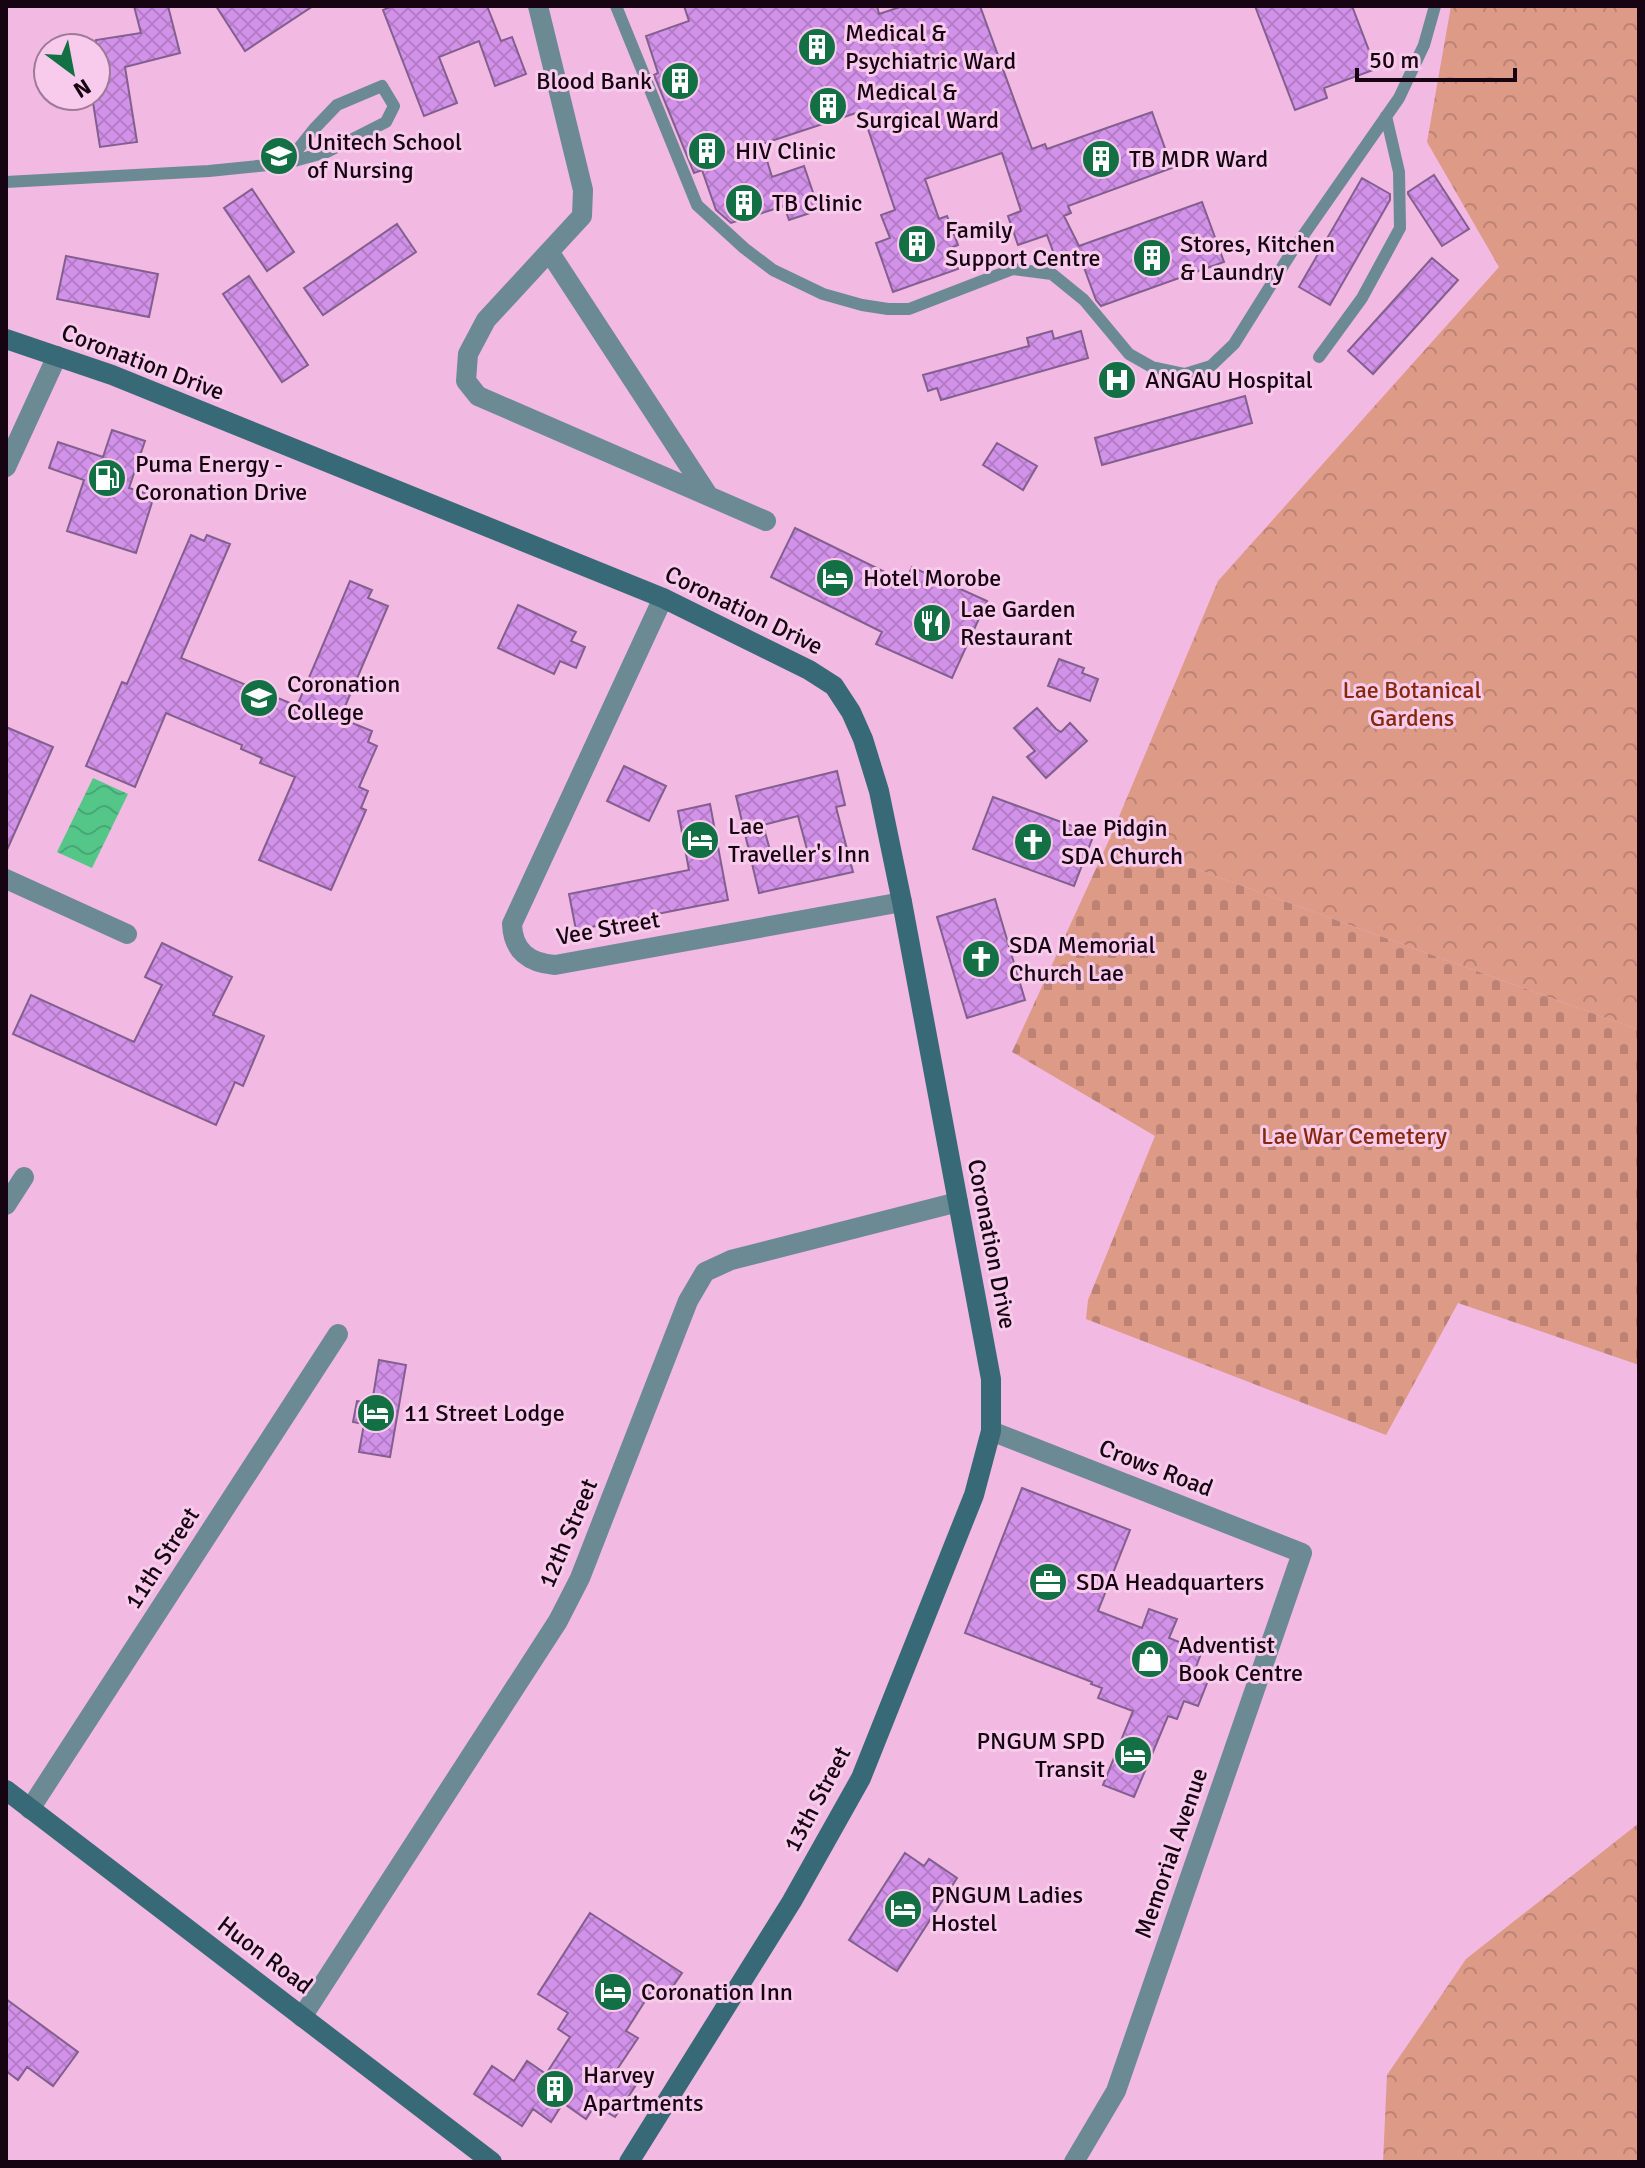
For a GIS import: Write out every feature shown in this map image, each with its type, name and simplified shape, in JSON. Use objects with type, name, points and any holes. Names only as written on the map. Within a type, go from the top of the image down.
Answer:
[{"type":"street","points":[[538,6],[583,190],[582,216],[486,320],[468,354],[466,381],[478,396],[766,521]]},
{"type":"street","points":[[550,253],[708,495]]},
{"type":"street","name":"Coronation Drive","points":[[6,339],[112,375],[663,598],[809,670],[834,686],[851,712],[863,739],[879,791],[991,1379],[991,1431]]},
{"type":"street","points":[[6,467],[57,356]]},
{"type":"street","name":"Vee Street","points":[[663,598],[512,924],[515,943],[522,954],[540,964],[555,965],[902,902]]},
{"type":"street","points":[[6,879],[127,934]]},
{"type":"street","points":[[6,1205],[24,1177]]},
{"type":"street","name":"12th Street","points":[[302,2017],[558,1621],[580,1578],[688,1301],[705,1272],[731,1260],[958,1202]]},
{"type":"street","name":"11th Street","points":[[30,1809],[338,1334]]},
{"type":"street","name":"Crows Road","points":[[991,1431],[1302,1553]]},
{"type":"street","name":"13th Street","points":[[629,2162],[792,1901],[861,1778],[974,1495],[991,1431]]},
{"type":"street","name":"Memorial Avenue","points":[[1074,2162],[1116,2091],[1302,1553]]},
{"type":"street","name":"Huon Road","points":[[6,1790],[492,2162]]},
{"type":"lane","points":[[616,6],[697,205],[773,270],[823,294],[888,309],[909,309],[1013,269],[1052,274],[1084,300],[1129,354],[1152,367],[1185,374],[1211,366],[1234,344],[1291,253],[1399,98],[1424,45],[1435,6]]},
{"type":"lane","points":[[6,182],[209,171],[287,163],[327,152],[386,122],[394,106],[382,86],[337,105],[287,163]]},
{"type":"lane","points":[[1319,357],[1362,298],[1400,228],[1399,172],[1386,116]]},
{"type":"green space","name":"Lae Botanical Gardens","points":[[1451,6],[1639,6],[1639,1030],[1110,838],[1218,581],[1499,267],[1427,142]]},
{"type":"green space","name":"Lae War Cemetery","points":[[1110,838],[1639,1030],[1639,1365],[1458,1303],[1386,1435],[1086,1319],[1088,1300],[1155,1136],[1012,1052]]},
{"type":"green space","points":[[1639,1823],[1639,2162],[1383,2162],[1387,2075],[1466,1959]]},
{"type":"water","points":[[93,778],[128,794],[92,868],[57,852]]},
{"type":"building","points":[[134,6],[168,6],[180,53],[125,67],[137,142],[100,147],[95,112],[112,112],[112,38],[141,33]]},
{"type":"building","points":[[216,6],[313,6],[245,51]]},
{"type":"building","points":[[393,6],[487,6],[501,41],[512,37],[526,74],[495,86],[479,41],[439,57],[457,103],[424,116],[383,10]]},
{"type":"building","points":[[684,6],[877,6],[879,14],[903,6],[980,6],[1032,149],[1045,144],[1047,149],[1152,112],[1172,168],[1068,206],[1071,213],[1064,216],[1079,246],[1202,202],[1224,262],[1101,306],[1079,254],[1057,262],[1047,235],[1018,245],[1008,216],[1021,211],[1002,153],[925,179],[939,219],[947,216],[958,245],[951,248],[958,269],[893,292],[876,243],[890,238],[881,215],[895,210],[862,111],[762,144],[772,177],[804,166],[819,210],[789,220],[784,206],[731,223],[716,210],[702,170],[694,173],[654,75],[658,73],[646,36],[689,21]]},
{"type":"building","points":[[1255,6],[1352,6],[1376,69],[1324,88],[1327,98],[1295,110]]},
{"type":"building","points":[[1434,175],[1469,229],[1442,246],[1408,194]]},
{"type":"building","points":[[1362,178],[1390,194],[1390,200],[1330,305],[1299,287]]},
{"type":"building","points":[[252,189],[294,252],[267,271],[224,208]]},
{"type":"building","points":[[397,224],[416,252],[323,315],[304,288]]},
{"type":"building","points":[[66,256],[158,274],[149,317],[57,299]]},
{"type":"building","points":[[1432,258],[1458,280],[1373,374],[1348,351]]},
{"type":"building","points":[[249,276],[308,365],[282,382],[223,294]]},
{"type":"building","points":[[1052,331],[1054,339],[1081,331],[1088,358],[941,400],[937,388],[928,391],[923,375],[1029,346],[1027,338]]},
{"type":"building","points":[[1245,396],[1252,423],[1102,465],[1095,438]]},
{"type":"building","points":[[112,430],[145,441],[129,488],[154,496],[136,553],[67,531],[84,480],[49,468],[58,442],[103,457]]},
{"type":"building","points":[[997,443],[1037,466],[1023,490],[983,465]]},
{"type":"building","points":[[795,528],[905,582],[912,567],[987,601],[952,678],[876,644],[882,632],[771,577]]},
{"type":"building","points":[[191,535],[204,541],[207,535],[230,544],[181,658],[297,706],[350,581],[372,590],[368,598],[388,606],[340,718],[372,731],[368,742],[377,746],[359,787],[368,791],[361,808],[366,810],[331,890],[259,860],[295,777],[260,763],[262,758],[241,749],[242,745],[166,713],[135,787],[86,766],[122,682],[127,684]]},
{"type":"building","points":[[518,605],[576,632],[571,641],[585,647],[576,668],[560,661],[554,674],[498,648]]},
{"type":"building","points":[[1059,659],[1084,668],[1082,673],[1098,679],[1090,701],[1048,686]]},
{"type":"building","points":[[1037,708],[1056,729],[1061,732],[1070,723],[1087,741],[1046,778],[1027,757],[1035,751],[1014,728]]},
{"type":"building","points":[[6,727],[53,747],[6,852]]},
{"type":"building","name":"Lae Traveller's Inn","points":[[624,766],[666,786],[649,821],[607,801]]},
{"type":"building","points":[[837,771],[845,805],[836,807],[853,872],[759,893],[736,796]],"holes":[[[798,816],[808,853],[773,861],[763,825]]]},
{"type":"building","name":"Lae Pidgin SDA Church","points":[[993,797],[1094,834],[1074,886],[973,849]]},
{"type":"building","name":"Lae Traveller's Inn","points":[[710,804],[728,900],[576,930],[569,894],[689,870],[678,811]]},
{"type":"building","name":"SDA Memorial Church Lae","points":[[995,899],[1025,1000],[967,1018],[937,917]]},
{"type":"building","points":[[162,943],[232,977],[213,1015],[264,1036],[243,1086],[235,1082],[216,1125],[13,1034],[31,995],[134,1042],[162,985],[145,977]]},
{"type":"building","name":"11 Street Lodge","points":[[379,1360],[406,1365],[390,1457],[359,1452],[364,1424],[353,1422],[357,1401],[372,1403]]},
{"type":"building","points":[[1022,1488],[1130,1530],[1098,1611],[1142,1628],[1149,1609],[1177,1619],[1169,1638],[1202,1651],[1196,1667],[1211,1673],[1198,1706],[1184,1701],[1177,1719],[1168,1716],[1134,1797],[1103,1785],[1133,1711],[1098,1698],[1102,1688],[1092,1682],[965,1633]]},
{"type":"building","name":"PNGUM Ladies Hostel","points":[[905,1853],[924,1866],[929,1859],[957,1878],[897,1971],[849,1940]]},
{"type":"building","points":[[590,1913],[682,1973],[665,1998],[652,1990],[626,2031],[638,2038],[616,2071],[636,2085],[615,2117],[595,2105],[586,2119],[563,2103],[551,2122],[533,2109],[522,2126],[474,2094],[492,2066],[514,2081],[527,2061],[546,2074],[570,2037],[558,2029],[568,2013],[538,1994]]},
{"type":"building","points":[[6,1999],[78,2052],[53,2086],[27,2067],[18,2080],[6,2071]]},
{"type":"place","name":"Medical & Psychiatric Ward","points":[[817,47]]},
{"type":"place","name":"Blood Bank","points":[[680,81]]},
{"type":"place","name":"Medical & Surgical Ward","points":[[828,106]]},
{"type":"place","name":"HIV Clinic","points":[[707,151]]},
{"type":"place","name":"Unitech School of Nursing","points":[[279,156]]},
{"type":"place","name":"TB MDR Ward","points":[[1101,159]]},
{"type":"place","name":"TB Clinic","points":[[744,203]]},
{"type":"place","name":"Family Support Centre","points":[[917,244]]},
{"type":"place","name":"Stores, Kitchen & Laundry","points":[[1152,258]]},
{"type":"place","name":"ANGAU Hospital","points":[[1117,380]]},
{"type":"place","name":"Puma Energy - Coronation Drive","points":[[107,478]]},
{"type":"place","name":"Hotel Morobe","points":[[835,578]]},
{"type":"place","name":"Lae Garden Restaurant","points":[[932,623]]},
{"type":"place","name":"Coronation College","points":[[259,698]]},
{"type":"place","name":"Lae Traveller's Inn","points":[[700,840]]},
{"type":"place","name":"Lae Pidgin SDA Church","points":[[1033,842]]},
{"type":"place","name":"SDA Memorial Church Lae","points":[[981,959]]},
{"type":"place","name":"11 Street Lodge","points":[[376,1413]]},
{"type":"place","name":"SDA Headquarters","points":[[1048,1582]]},
{"type":"place","name":"Adventist Book Centre","points":[[1150,1659]]},
{"type":"place","name":"PNGUM SPD Transit","points":[[1133,1755]]},
{"type":"place","name":"PNGUM Ladies Hostel","points":[[903,1909]]},
{"type":"place","name":"Coronation Inn","points":[[613,1992]]},
{"type":"place","name":"Harvey Apartments","points":[[555,2089]]}]
